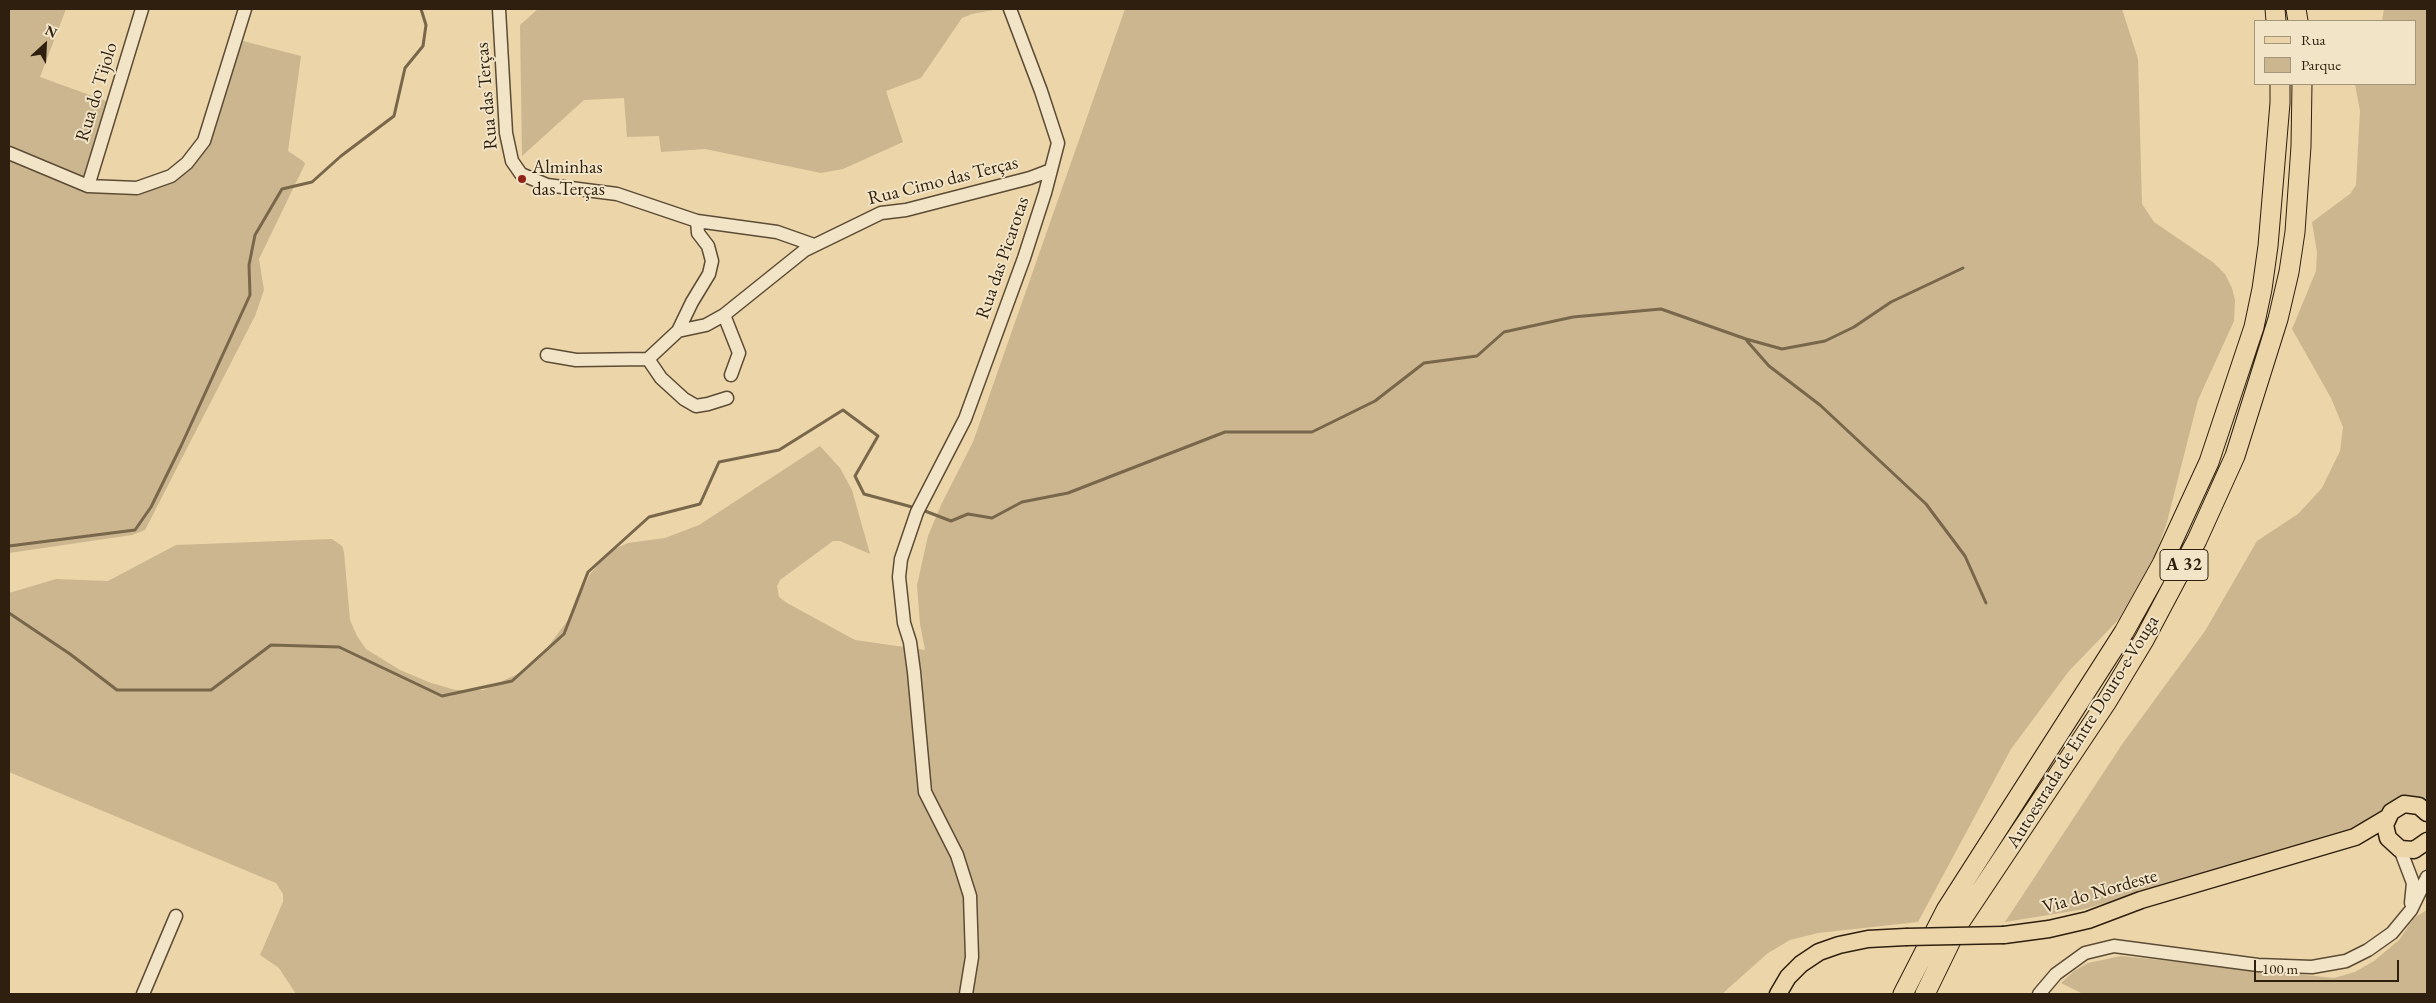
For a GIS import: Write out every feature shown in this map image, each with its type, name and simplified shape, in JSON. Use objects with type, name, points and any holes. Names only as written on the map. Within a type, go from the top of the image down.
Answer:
[{"type":"highway","name":"Autoestrada de Entre Douro-e-Vouga","points":[[1903,994],[1946,910],[2124,632],[2162,564],[2209,462],[2252,335],[2262,289],[2268,246],[2280,111],[2280,85]]},
{"type":"highway","name":"Autoestrada de Entre Douro-e-Vouga","points":[[1925,994],[1960,922],[2106,703],[2144,640],[2197,540],[2235,456],[2278,319],[2289,272],[2296,222],[2302,85]]},
{"type":"main road","name":"Via do Nordeste","points":[[1778,994],[1784,983],[1801,964],[1819,952],[1839,945],[1868,940],[1906,937],[2004,935],[2050,929],[2088,920],[2141,900],[2355,838],[2387,818],[2397,807],[2404,804],[2412,804],[2427,811]]},
{"type":"main road","points":[[2387,818],[2386,832],[2396,846],[2414,850],[2427,841]]},
{"type":"main road","name":"Via do Nordeste","points":[[2355,838],[2396,846]]},
{"type":"street","name":"Rua do Tijolo","points":[[88,186],[142,9]]},
{"type":"street","points":[[9,153],[88,186],[136,188],[171,176],[187,163],[204,141],[245,9]]},
{"type":"street","name":"Rua das Terças","points":[[499,9],[506,133],[512,160],[521,174],[547,185],[618,194],[697,221],[719,226],[777,232],[814,245]]},
{"type":"street","name":"Rua das Picarotas","points":[[966,994],[972,957],[970,896],[957,855],[925,792],[914,672],[910,642],[904,623],[899,578],[901,559],[917,512],[965,419],[1024,258],[1058,143],[1041,91],[1010,9]]},
{"type":"street","name":"Rua Cimo das Terças","points":[[648,359],[678,331],[706,324],[724,315],[814,245],[881,213],[906,210],[1030,178],[1051,170]]},
{"type":"street","points":[[678,331],[692,302],[709,274],[712,261],[708,246],[698,232],[697,221]]},
{"type":"street","points":[[724,315],[739,353],[730,375]]},
{"type":"street","points":[[546,355],[576,360],[648,359],[660,378],[684,399],[696,406],[727,398]]},
{"type":"street","points":[[2396,846],[2413,883],[2411,910]]},
{"type":"street","points":[[2039,994],[2056,974],[2084,953],[2114,946],[2258,965],[2312,967],[2346,961],[2368,950],[2392,933],[2411,910],[2427,877]]},
{"type":"street","points":[[143,994],[176,916]]},
{"type":"green space","points":[[9,9],[66,9],[40,77],[109,102],[81,190],[125,194],[152,190],[174,180],[192,164],[239,40],[301,56],[288,151],[305,164],[259,259],[264,290],[255,316],[145,530],[132,535],[9,553]]},
{"type":"green space","points":[[538,9],[999,9],[972,14],[962,18],[921,78],[886,91],[903,142],[843,169],[821,173],[705,149],[661,152],[659,136],[627,137],[624,98],[584,100],[522,156],[520,25]]},
{"type":"green space","points":[[1125,9],[2122,9],[2138,59],[2142,204],[2154,222],[2214,263],[2225,274],[2232,288],[2235,300],[2234,321],[2198,400],[2167,522],[2152,564],[2122,616],[2069,671],[2011,749],[1918,922],[1818,933],[1790,940],[1768,953],[1722,994],[296,994],[279,968],[260,955],[283,902],[283,894],[276,883],[9,772],[9,593],[56,579],[108,581],[176,545],[332,539],[342,546],[344,552],[350,620],[357,636],[366,649],[400,670],[431,683],[456,690],[483,690],[520,673],[541,656],[568,620],[590,574],[610,551],[628,543],[665,538],[699,525],[820,446],[840,468],[852,490],[870,554],[840,541],[833,541],[780,580],[777,586],[779,597],[855,640],[925,650],[920,624],[917,585],[928,536],[942,503],[973,442]]},
{"type":"green space","points":[[2384,9],[2427,9],[2427,803],[2401,798],[2387,805],[2376,819],[2359,828],[2085,909],[2005,922],[2123,743],[2205,631],[2257,541],[2298,514],[2322,488],[2340,451],[2343,427],[2331,398],[2292,329],[2316,271],[2317,252],[2312,222],[2350,194],[2356,185],[2360,111],[2355,85],[2416,85],[2416,20],[2382,20]]},
{"type":"green space","points":[[2427,910],[2427,994],[2083,994],[2061,983],[2074,971],[2088,963],[2121,956],[2334,978],[2355,972],[2374,961],[2399,940],[2414,918]]},
{"type":"waterway","points":[[9,546],[135,530],[151,507],[181,446],[250,295],[249,265],[255,235],[282,189],[312,182],[341,156],[394,116],[405,68],[423,46],[426,25],[421,9]]},
{"type":"waterway","points":[[925,511],[951,521],[968,514],[992,518],[1022,502],[1068,493],[1225,432],[1312,432],[1375,401],[1424,363],[1477,356],[1504,332],[1573,317],[1661,309],[1746,339],[1782,349],[1825,341],[1854,327],[1891,302],[1963,268]]},
{"type":"waterway","points":[[1747,341],[1769,366],[1820,405],[1926,504],[1965,556],[1986,603]]},
{"type":"waterway","points":[[9,613],[70,654],[117,690],[211,690],[271,645],[339,647],[442,696],[512,681],[564,634],[588,572],[649,517],[700,504],[719,462],[779,450],[843,410],[878,436],[855,476],[864,494],[912,507]]},
{"type":"place","name":"Alminhas das Terças","points":[[522,179]]}]
